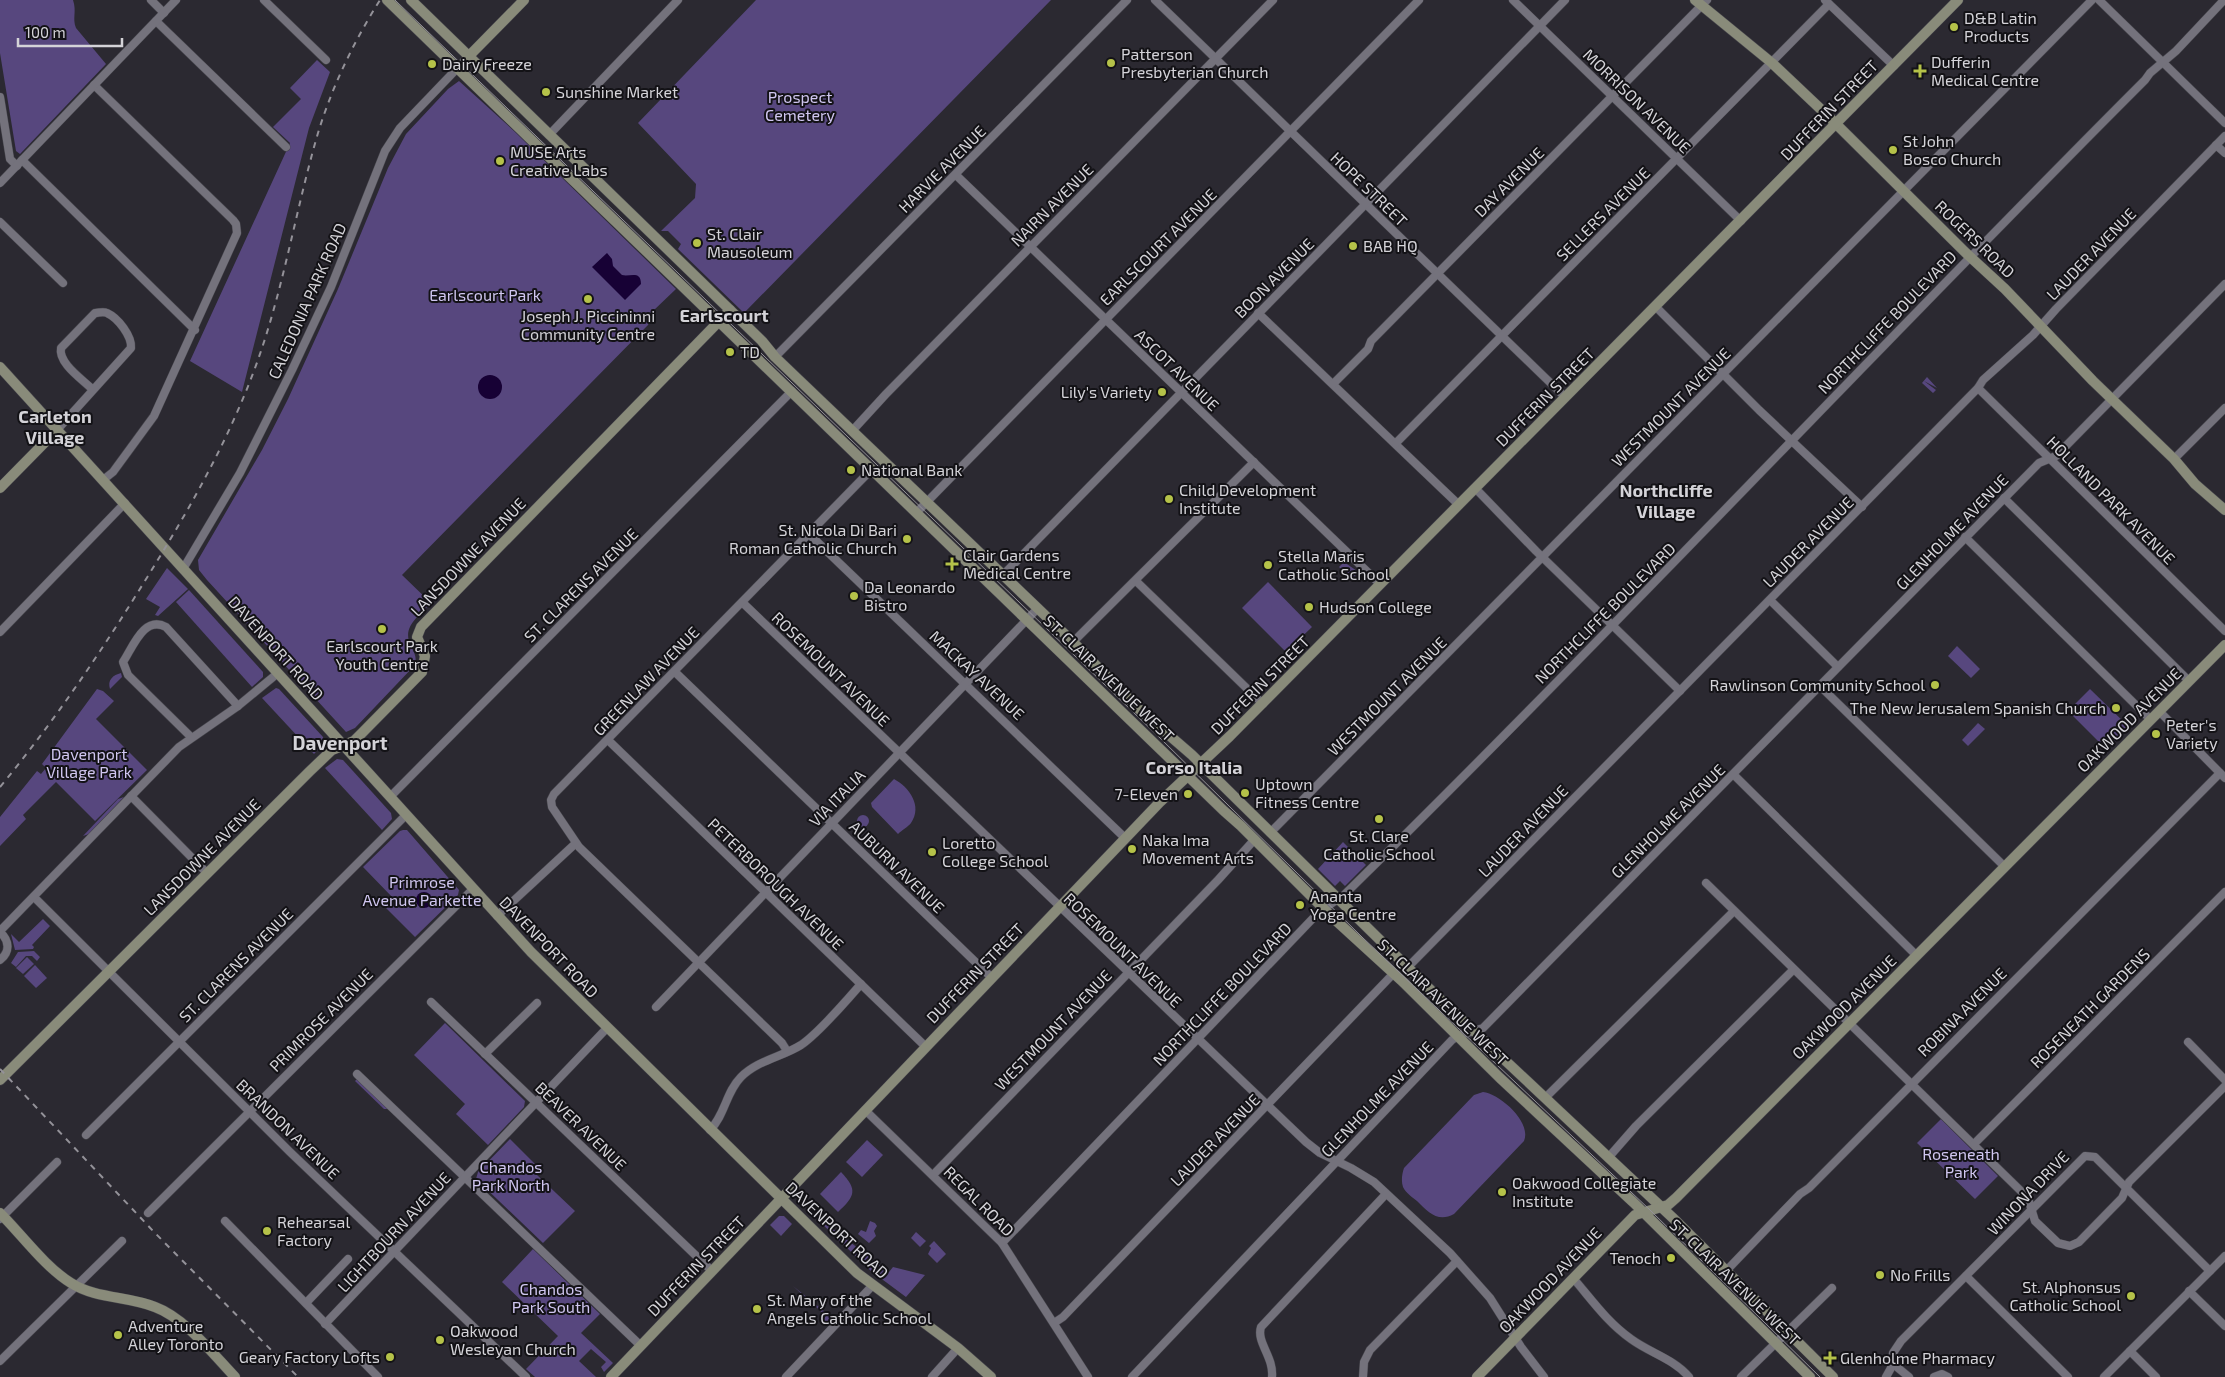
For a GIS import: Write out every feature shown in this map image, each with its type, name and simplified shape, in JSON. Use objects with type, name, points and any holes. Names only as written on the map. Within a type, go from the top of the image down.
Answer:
[{"type":"main road","name":"ST. CLAIR AVENUE WEST","points":[[387,0],[917,512],[1026,620],[1255,839],[1324,908],[1642,1212],[1810,1377]]},
{"type":"main road","name":"ST. CLAIR AVENUE WEST","points":[[411,0],[730,310],[775,357],[1038,608],[1140,710],[1163,728],[1201,764],[1270,834],[1661,1208],[1833,1377]]},
{"type":"main road","points":[[469,56],[524,0]]},
{"type":"main road","name":"DUFFERIN STREET","points":[[611,1377],[1125,838],[1262,704],[1476,489],[1565,396],[1656,308],[1958,0]]},
{"type":"main road","name":"ROGERS ROAD","points":[[1701,2],[1772,63],[1836,124],[1970,257],[2005,289],[2111,399],[2174,459],[2195,484],[2225,510]]},
{"type":"main road","name":"LANSDOWNE AVENUE","points":[[0,1080],[332,750],[354,741],[422,672],[425,656],[417,637],[420,627],[730,310]]},
{"type":"main road","name":"DAVENPORT ROAD","points":[[0,367],[497,916],[607,1028],[857,1273],[958,1348],[991,1377]]},
{"type":"main road","points":[[0,488],[57,430]]},
{"type":"main road","name":"OAKWOOD AVENUE","points":[[1477,1377],[1635,1215],[1661,1208],[1676,1198],[2225,644]]},
{"type":"main road","points":[[1,1216],[64,1278],[76,1286],[93,1293],[136,1301],[166,1311],[183,1324],[235,1377]]},
{"type":"street","points":[[151,0],[164,13]]},
{"type":"street","points":[[0,183],[176,0]]},
{"type":"street","points":[[264,0],[326,60]]},
{"type":"street","points":[[549,135],[678,0]]},
{"type":"street","name":"HARVIE AVENUE","points":[[775,357],[1127,0]]},
{"type":"street","name":"HOPE STREET","points":[[1155,0],[1565,396]]},
{"type":"street","name":"NAIRN AVENUE","points":[[852,430],[1273,0]]},
{"type":"street","name":"EARLSCOURT AVENUE","points":[[917,512],[1419,0]]},
{"type":"street","name":"MORRISON AVENUE","points":[[1513,0],[1741,221]]},
{"type":"street","name":"BOON AVENUE","points":[[1003,575],[1566,0]]},
{"type":"street","name":"WESTMOUNT AVENUE","points":[[1270,834],[2092,0]]},
{"type":"street","points":[[2099,0],[2225,122]]},
{"type":"street","name":"NORTHCLIFFE BOULEVARD","points":[[1002,1242],[1324,908],[1339,900],[1612,625],[1970,257],[2146,80],[2150,73],[2176,51],[2224,0]]},
{"type":"street","name":"DAY AVENUE","points":[[1333,384],[1368,350],[1371,341],[1613,97],[1701,2]]},
{"type":"street","points":[[1827,2],[1894,66]]},
{"type":"street","name":"SELLERS AVENUE","points":[[1396,444],[1772,63],[1827,2]]},
{"type":"street","points":[[156,21],[286,146]]},
{"type":"street","name":"CALEDONIA PARK ROAD","points":[[183,569],[244,466],[292,370],[331,286],[385,151],[400,128],[469,56]]},
{"type":"street","points":[[94,86],[236,224],[237,233],[195,330],[154,416],[113,472],[103,480]]},
{"type":"street","points":[[0,97],[10,158],[19,163],[195,330]]},
{"type":"street","name":"LAUDER AVENUE","points":[[1408,967],[1978,388],[1983,380],[2030,338],[2225,136]]},
{"type":"street","points":[[2216,145],[2225,153]]},
{"type":"street","name":"ASCOT AVENUE","points":[[956,175],[1380,584]]},
{"type":"street","points":[[0,222],[63,283]]},
{"type":"street","name":"GLENHOLME AVENUE","points":[[1132,1377],[1458,1036],[1483,1028],[1532,980],[1965,537],[2042,460],[2056,456],[2225,284]]},
{"type":"street","points":[[1656,308],[1791,441],[1862,506]]},
{"type":"street","points":[[57,430],[131,348],[132,340],[127,332],[108,313],[95,313],[61,348],[60,353],[64,362],[92,389]]},
{"type":"street","points":[[1258,314],[1459,505]]},
{"type":"street","name":"HOLLAND PARK AVENUE","points":[[1978,388],[2225,631]]},
{"type":"street","name":"ST. CLARENS AVENUE","points":[[390,797],[792,392]]},
{"type":"street","points":[[2174,459],[2225,408]]},
{"type":"street","points":[[1073,642],[1254,462]]},
{"type":"street","name":"GREENLAW AVENUE","points":[[576,843],[552,807],[551,800],[554,794],[872,469]]},
{"type":"street","points":[[1476,489],[1680,691]]},
{"type":"street","points":[[2004,498],[2189,681]]},
{"type":"street","points":[[0,632],[125,503]]},
{"type":"street","name":"MACKAY AVENUE","points":[[809,534],[1125,838]]},
{"type":"street","points":[[1965,537],[2150,719]]},
{"type":"street","points":[[1136,581],[1262,704]]},
{"type":"street","points":[[1770,600],[1838,667]]},
{"type":"street","name":"ROSEMOUNT AVENUE","points":[[743,602],[898,754],[1306,1142],[1337,1162],[1365,1176],[1457,1261],[1490,1298],[1515,1338],[1544,1377]]},
{"type":"street","name":"VIA ITALIA","points":[[656,1007],[1038,608]]},
{"type":"street","points":[[191,738],[128,676],[124,668],[123,662],[144,629],[150,624],[159,623],[166,627],[238,706]]},
{"type":"street","name":"AUBURN AVENUE","points":[[675,672],[992,978]]},
{"type":"street","points":[[0,960],[6,954],[8,946],[6,938],[0,932],[174,751],[238,706],[278,673]]},
{"type":"street","points":[[1820,686],[2005,867]]},
{"type":"street","points":[[2159,711],[2223,776]]},
{"type":"street","name":"PETERBOROUGH AVENUE","points":[[608,740],[926,1047]]},
{"type":"street","points":[[1734,775],[1916,955]]},
{"type":"street","name":"ROBINA AVENUE","points":[[1726,1272],[1800,1194],[1809,1188],[1912,1082],[2223,776]]},
{"type":"street","points":[[131,796],[207,873]]},
{"type":"street","name":"ST. CLARENS AVENUE","points":[[86,1135],[406,815]]},
{"type":"street","name":"WESTMOUNT AVENUE","points":[[933,1175],[1255,839]]},
{"type":"street","points":[[497,916],[576,843],[782,1043],[787,1051]]},
{"type":"street","points":[[1706,883],[1793,970],[1912,1082],[2028,1198],[2035,1221],[2058,1243],[2070,1246],[2079,1242],[2122,1198],[2129,1182],[2225,1086]]},
{"type":"street","name":"PRIMROSE AVENUE","points":[[148,1213],[473,889]]},
{"type":"street","name":"ROSENEATH GARDENS","points":[[1974,1144],[2225,892]]},
{"type":"street","name":"BRANDON AVENUE","points":[[34,897],[249,1111],[526,1377]]},
{"type":"street","points":[[1545,1098],[1734,911]]},
{"type":"street","points":[[1608,1158],[1636,1126],[1793,970]]},
{"type":"street","name":"LAUDER AVENUE","points":[[1054,1323],[1070,1310],[1394,973]]},
{"type":"street","points":[[710,1130],[719,1120],[732,1090],[740,1078],[755,1066],[806,1042],[861,984]]},
{"type":"street","name":"BEAVER AVENUE","points":[[431,1002],[712,1271]]},
{"type":"street","points":[[485,1054],[537,1003]]},
{"type":"street","name":"LIGHTBOURN AVENUE","points":[[325,1324],[607,1028]]},
{"type":"street","points":[[2188,1042],[2225,1080]]},
{"type":"street","points":[[357,1074],[641,1346]]},
{"type":"street","name":"REGAL ROAD","points":[[865,1110],[1002,1242],[1088,1377]]},
{"type":"street","name":"WINONA DRIVE","points":[[1886,1377],[1892,1363],[1893,1353],[1901,1341],[2077,1162],[2088,1155],[2095,1157],[2126,1188]]},
{"type":"street","points":[[1,1216],[57,1162]]},
{"type":"street","points":[[2126,1188],[2210,1271]]},
{"type":"street","points":[[1272,1377],[1270,1359],[1260,1339],[1261,1327],[1386,1194]]},
{"type":"street","points":[[225,1221],[378,1377]]},
{"type":"street","points":[[0,1361],[122,1241]]},
{"type":"street","points":[[2104,1377],[2225,1256]]},
{"type":"street","points":[[306,1303],[348,1260]]},
{"type":"street","points":[[1363,1374],[1364,1362],[1370,1350],[1457,1261]]},
{"type":"street","points":[[1966,1276],[2068,1377]]},
{"type":"street","points":[[1573,1278],[1600,1312],[1621,1332],[1644,1348],[1680,1367],[1689,1377]]},
{"type":"street","points":[[786,1377],[873,1285]]},
{"type":"street","points":[[1741,1377],[1832,1288]]},
{"type":"street","points":[[2189,1291],[2225,1326]]},
{"type":"street","points":[[932,1377],[958,1348]]},
{"type":"street","points":[[2130,1351],[2156,1377]]},
{"type":"street","points":[[1892,1363],[1909,1377]]},
{"type":"street","points":[[1934,1377],[1942,1374],[1948,1377]]},
{"type":"green space","points":[[0,0],[73,0],[76,28],[106,64],[20,154],[16,151],[0,53]]},
{"type":"green space","name":"Prospect Cemetery","points":[[756,0],[1051,0],[744,313],[678,249],[681,244],[668,231],[661,231],[695,198],[696,184],[638,123]]},
{"type":"green space","points":[[317,60],[330,72],[309,128],[242,392],[190,361],[290,143],[273,127],[301,99],[290,88]]},
{"type":"green space","name":"Earlscourt Park","points":[[459,81],[514,131],[676,289],[653,311],[648,325],[402,575],[431,603],[413,622],[408,633],[408,639],[415,657],[415,665],[355,728],[346,732],[207,580],[199,570],[198,560],[262,450],[288,399],[338,289],[388,168],[406,134],[448,89]]},
{"type":"green space","points":[[1927,377],[1937,388],[1924,381],[1936,390],[1933,393],[1922,383]]},
{"type":"green space","points":[[1344,562],[1357,571],[1357,574],[1351,579],[1339,567]]},
{"type":"green space","points":[[167,568],[188,589],[158,616],[155,615],[160,607],[146,599]]},
{"type":"green space","points":[[1268,582],[1312,627],[1286,652],[1242,608]]},
{"type":"green space","points":[[189,590],[263,672],[263,677],[252,687],[176,602]]},
{"type":"green space","points":[[1957,646],[1980,669],[1971,678],[1948,656]]},
{"type":"green space","points":[[121,673],[122,677],[110,689],[109,683],[111,678]]},
{"type":"green space","points":[[276,688],[323,737],[324,743],[314,754],[262,698]]},
{"type":"green space","name":"Davenport Village Park","points":[[97,689],[103,691],[114,701],[96,719],[147,770],[95,821],[56,782],[23,815],[26,819],[0,846],[0,817],[37,771],[41,774],[46,768],[42,764]]},
{"type":"green space","points":[[2090,689],[2129,727],[2107,750],[2068,711]]},
{"type":"green space","points":[[1978,723],[1985,729],[1968,746],[1962,740]]},
{"type":"green space","points":[[337,759],[343,760],[391,813],[392,819],[382,830],[325,768]]},
{"type":"green space","points":[[894,779],[900,782],[909,792],[913,798],[916,810],[911,823],[898,834],[872,807],[871,803]]},
{"type":"green space","points":[[124,797],[89,834],[83,836],[118,799]]},
{"type":"green space","points":[[863,815],[869,821],[863,827],[857,821]]},
{"type":"green space","name":"Primrose Avenue Parkette","points":[[403,830],[407,830],[459,890],[458,895],[415,937],[386,908],[395,900],[363,867]]},
{"type":"green space","points":[[1343,842],[1366,865],[1345,886],[1340,881],[1335,886],[1318,869]]},
{"type":"green space","points":[[43,919],[50,926],[32,945],[33,949],[15,950],[11,934],[19,942]]},
{"type":"green space","points":[[34,951],[40,957],[37,961],[32,956],[26,956],[16,967],[11,963],[18,952]]},
{"type":"green space","points":[[27,957],[34,964],[23,974],[16,968]]},
{"type":"green space","points":[[35,965],[47,978],[36,988],[24,976]]},
{"type":"green space","points":[[445,1023],[525,1101],[524,1107],[488,1145],[456,1114],[465,1104],[414,1055]]},
{"type":"green space","points":[[357,1079],[388,1109],[384,1109],[355,1081]]},
{"type":"green space","points":[[1483,1092],[1498,1098],[1513,1110],[1523,1126],[1524,1141],[1454,1214],[1438,1217],[1429,1212],[1404,1189],[1402,1175],[1404,1168],[1474,1095]]},
{"type":"green space","name":"Roseneath Park","points":[[1941,1119],[1998,1176],[1975,1199],[1917,1143]]},
{"type":"green space","name":"Chandos Park North","points":[[510,1139],[541,1170],[537,1175],[575,1211],[543,1243],[476,1179],[478,1172]]},
{"type":"green space","points":[[867,1140],[883,1155],[862,1177],[846,1162]]},
{"type":"green space","points":[[841,1172],[850,1184],[852,1193],[848,1202],[838,1212],[820,1194]]},
{"type":"green space","points":[[779,1216],[784,1216],[792,1224],[781,1236],[770,1225]]},
{"type":"green space","points":[[820,1219],[889,1272],[893,1267],[925,1275],[906,1297],[871,1271],[818,1220]]},
{"type":"green space","points":[[870,1221],[877,1226],[874,1231],[876,1236],[869,1243],[858,1234],[861,1230],[866,1232]]},
{"type":"green space","points":[[916,1232],[926,1241],[920,1247],[911,1238]]},
{"type":"green space","points":[[934,1241],[946,1254],[937,1263],[928,1254],[931,1248],[929,1246]]},
{"type":"green space","name":"Chandos Park South","points":[[533,1249],[600,1314],[581,1333],[613,1363],[604,1372],[601,1367],[606,1362],[591,1349],[579,1361],[596,1377],[535,1377],[526,1369],[558,1336],[502,1282]]},
{"type":"green space","points":[[793,1286],[833,1320],[829,1324],[825,1323],[823,1320],[826,1316]]},
{"type":"shaded area","points":[[607,253],[612,259],[613,266],[622,275],[634,275],[641,280],[641,284],[625,300],[592,267]]},
{"type":"shaded area","points":[[490,375],[495,376],[501,382],[501,392],[495,398],[490,399],[485,398],[479,392],[478,387],[479,382],[485,376]]},
{"type":"shaded area","points":[[424,892],[430,894],[432,900],[430,906],[424,908],[418,906],[416,900],[418,894]]},
{"type":"tram line","points":[[395,0],[1160,738],[1362,937],[1650,1210],[1820,1377]]},
{"type":"railway","points":[[0,787],[57,713],[110,637],[177,528],[209,471],[237,412],[261,351],[284,270],[318,133],[330,99],[344,65],[380,0]]},
{"type":"railway","points":[[0,1069],[155,1233],[298,1377]]},
{"type":"place","name":"D&B Latin Products","points":[[1954,27]]},
{"type":"place","name":"Patterson Presbyterian Church","points":[[1111,63]]},
{"type":"place","name":"Dairy Freeze","points":[[432,64]]},
{"type":"place","name":"Dufferin Medical Centre","points":[[1920,71]]},
{"type":"place","name":"Sunshine Market","points":[[546,92]]},
{"type":"place","name":"St John Bosco Church","points":[[1893,150]]},
{"type":"place","name":"MUSE Arts Creative Labs","points":[[500,161]]},
{"type":"place","name":"St. Clair Mausoleum","points":[[697,243]]},
{"type":"place","name":"BAB HQ","points":[[1353,246]]},
{"type":"place","name":"Joseph J. Piccininni Community Centre","points":[[588,299]]},
{"type":"place","name":"TD","points":[[730,352]]},
{"type":"place","name":"Lily's Variety","points":[[1162,392]]},
{"type":"place","name":"National Bank","points":[[851,470]]},
{"type":"place","name":"Child Development Institute","points":[[1169,499]]},
{"type":"place","name":"St. Nicola Di Bari Roman Catholic Church","points":[[907,539]]},
{"type":"place","name":"Clair Gardens Medical Centre","points":[[952,564]]},
{"type":"place","name":"Stella Maris Catholic School","points":[[1268,565]]},
{"type":"place","name":"Da Leonardo Bistro","points":[[854,596]]},
{"type":"place","name":"Hudson College","points":[[1309,607]]},
{"type":"place","name":"Earlscourt Park Youth Centre","points":[[382,629]]},
{"type":"place","name":"Rawlinson Community School","points":[[1935,685]]},
{"type":"place","name":"The New Jerusalem Spanish Church","points":[[2116,708]]},
{"type":"place","name":"Peter's Variety","points":[[2156,734]]},
{"type":"place","name":"Uptown Fitness Centre","points":[[1245,793]]},
{"type":"place","name":"7-Eleven","points":[[1188,794]]},
{"type":"place","name":"St. Clare Catholic School","points":[[1379,819]]},
{"type":"place","name":"Naka Ima Movement Arts","points":[[1132,849]]},
{"type":"place","name":"Loretto College School","points":[[932,852]]},
{"type":"place","name":"Ananta Yoga Centre","points":[[1300,905]]},
{"type":"place","name":"Oakwood Collegiate Institute","points":[[1502,1192]]},
{"type":"place","name":"Rehearsal Factory","points":[[267,1231]]},
{"type":"place","name":"Tenoch","points":[[1671,1258]]},
{"type":"place","name":"No Frills","points":[[1880,1275]]},
{"type":"place","name":"St. Alphonsus Catholic School","points":[[2131,1296]]},
{"type":"place","name":"St. Mary of the Angels Catholic School","points":[[757,1309]]},
{"type":"place","name":"Adventure Alley Toronto","points":[[118,1335]]},
{"type":"place","name":"Oakwood Wesleyan Church","points":[[440,1340]]},
{"type":"place","name":"Geary Factory Lofts","points":[[390,1357]]},
{"type":"place","name":"Glenholme Pharmacy","points":[[1830,1358]]},
{"type":"district","name":"Earlscourt","points":[[724,316]]},
{"type":"district","name":"Carleton Village","points":[[55,427]]},
{"type":"district","name":"Northcliffe Village","points":[[1666,501]]},
{"type":"district","name":"Davenport","points":[[340,743]]},
{"type":"district","name":"Corso Italia","points":[[1194,768]]}]
